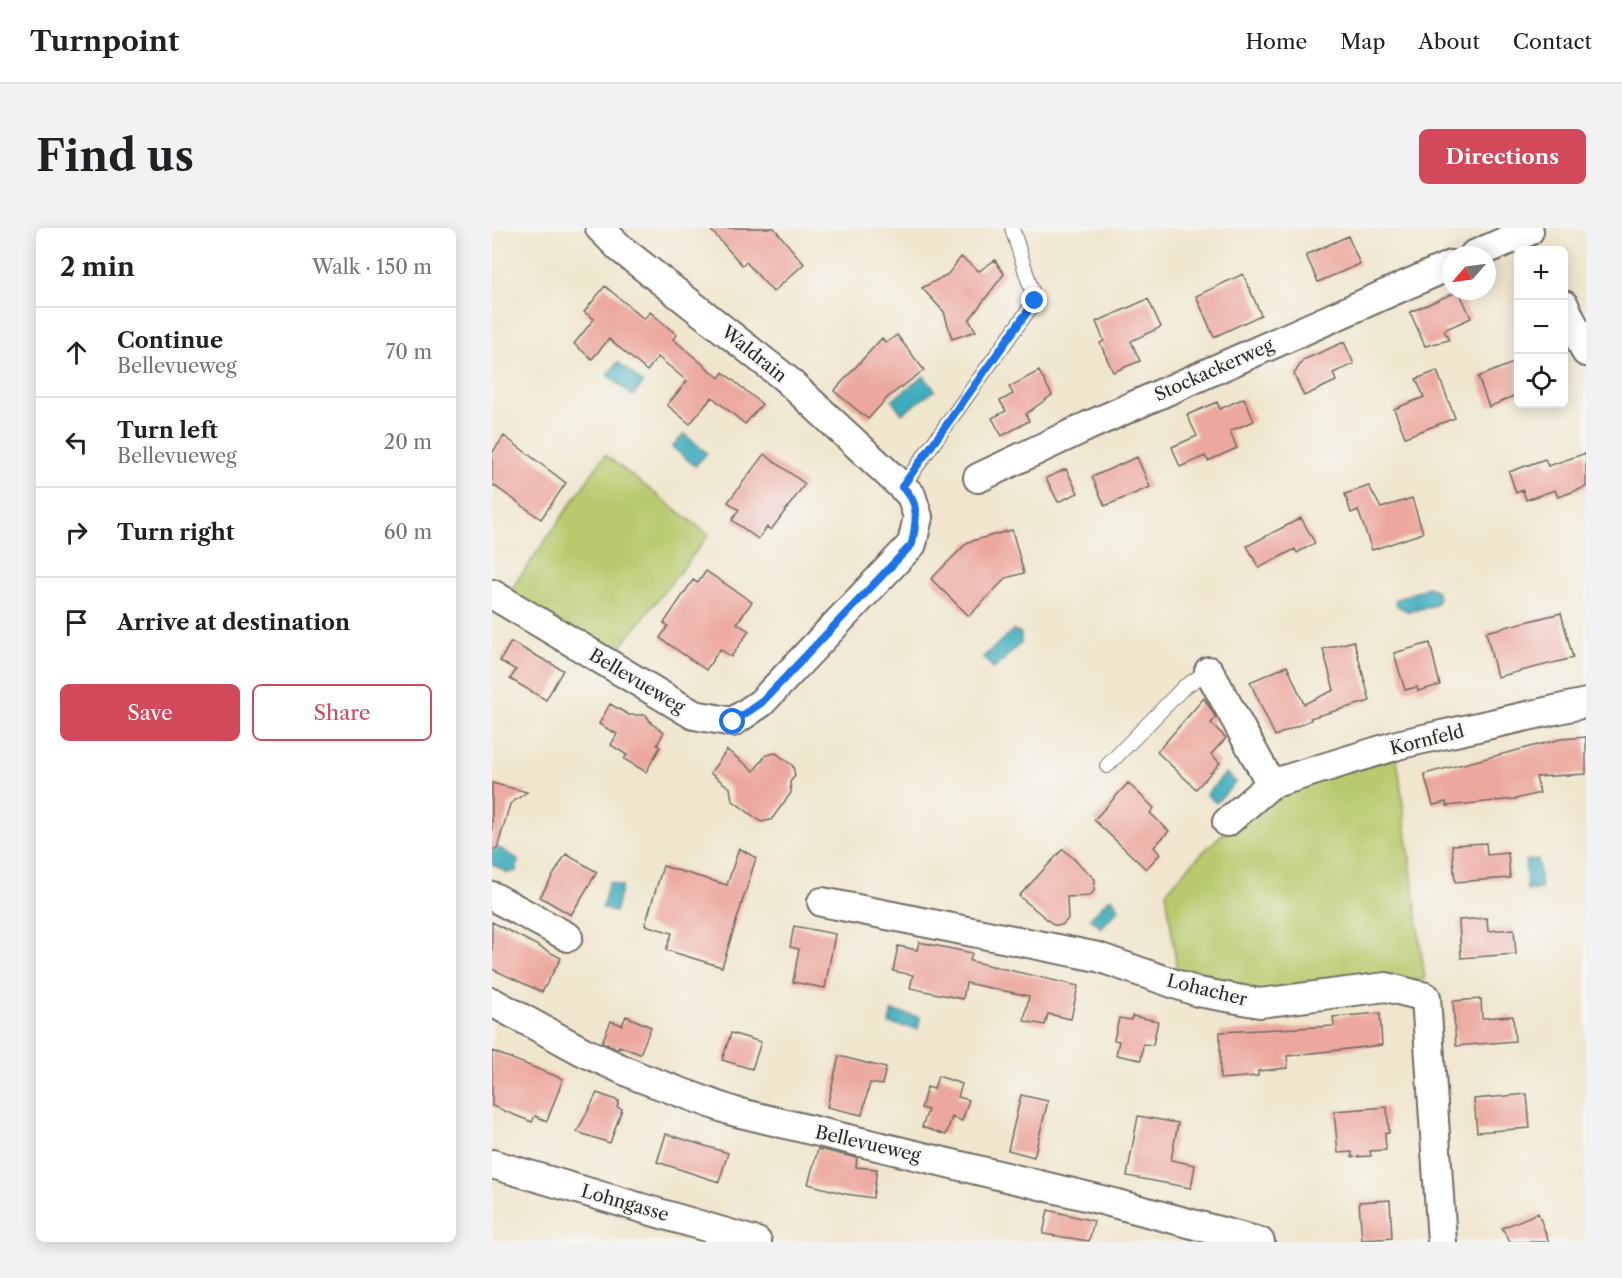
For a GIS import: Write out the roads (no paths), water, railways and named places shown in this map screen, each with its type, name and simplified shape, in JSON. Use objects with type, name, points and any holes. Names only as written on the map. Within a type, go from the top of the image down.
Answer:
[{"type":"street","name":"Waldrain","points":[[600,228],[621,249],[784,378],[902,487]]},
{"type":"street","points":[[1496,248],[1531,236]]},
{"type":"street","name":"Stockackerweg","points":[[978,477],[1442,269]]},
{"type":"street","points":[[1568,315],[1586,352]]},
{"type":"street","name":"Bellevueweg","points":[[492,594],[694,715],[733,722],[761,703],[912,544],[918,517],[911,495],[902,487]]},
{"type":"street","points":[[1209,671],[1271,784]]},
{"type":"street","name":"Kornfeld","points":[[1227,822],[1271,784],[1401,744],[1586,703]]},
{"type":"street","points":[[492,896],[568,937]]},
{"type":"street","name":"Lohacher","points":[[822,902],[1098,957],[1198,992],[1260,1003],[1386,987],[1426,997],[1442,1242]]},
{"type":"street","name":"Bellevueweg","points":[[492,1002],[582,1051],[639,1077],[732,1111],[1079,1194],[1260,1242]]},
{"type":"street","name":"Lohngasse","points":[[492,1164],[757,1242]]},
{"type":"lane","points":[[902,487],[1035,301],[1012,228]]},
{"type":"lane","points":[[1107,766],[1184,687],[1209,671]]},
{"type":"water","points":[[618,362],[643,383],[633,396],[607,375]]},
{"type":"water","points":[[924,376],[935,390],[902,414],[892,400]]},
{"type":"water","points":[[684,434],[707,453],[695,466],[672,447]]},
{"type":"water","points":[[1428,587],[1436,590],[1439,599],[1435,605],[1409,612],[1397,606],[1395,600]]},
{"type":"water","points":[[1013,630],[1021,633],[1021,643],[994,669],[983,657]]},
{"type":"water","points":[[1226,773],[1236,782],[1216,803],[1206,794]]},
{"type":"water","points":[[495,846],[518,859],[517,871],[508,873],[492,864],[492,848]]},
{"type":"water","points":[[1538,859],[1541,889],[1527,891],[1525,861]]},
{"type":"water","points":[[609,882],[622,886],[615,912],[602,908]]},
{"type":"water","points":[[1109,899],[1113,899],[1119,909],[1101,928],[1090,918]]},
{"type":"water","points":[[892,1011],[920,1017],[918,1029],[889,1024]]}]
